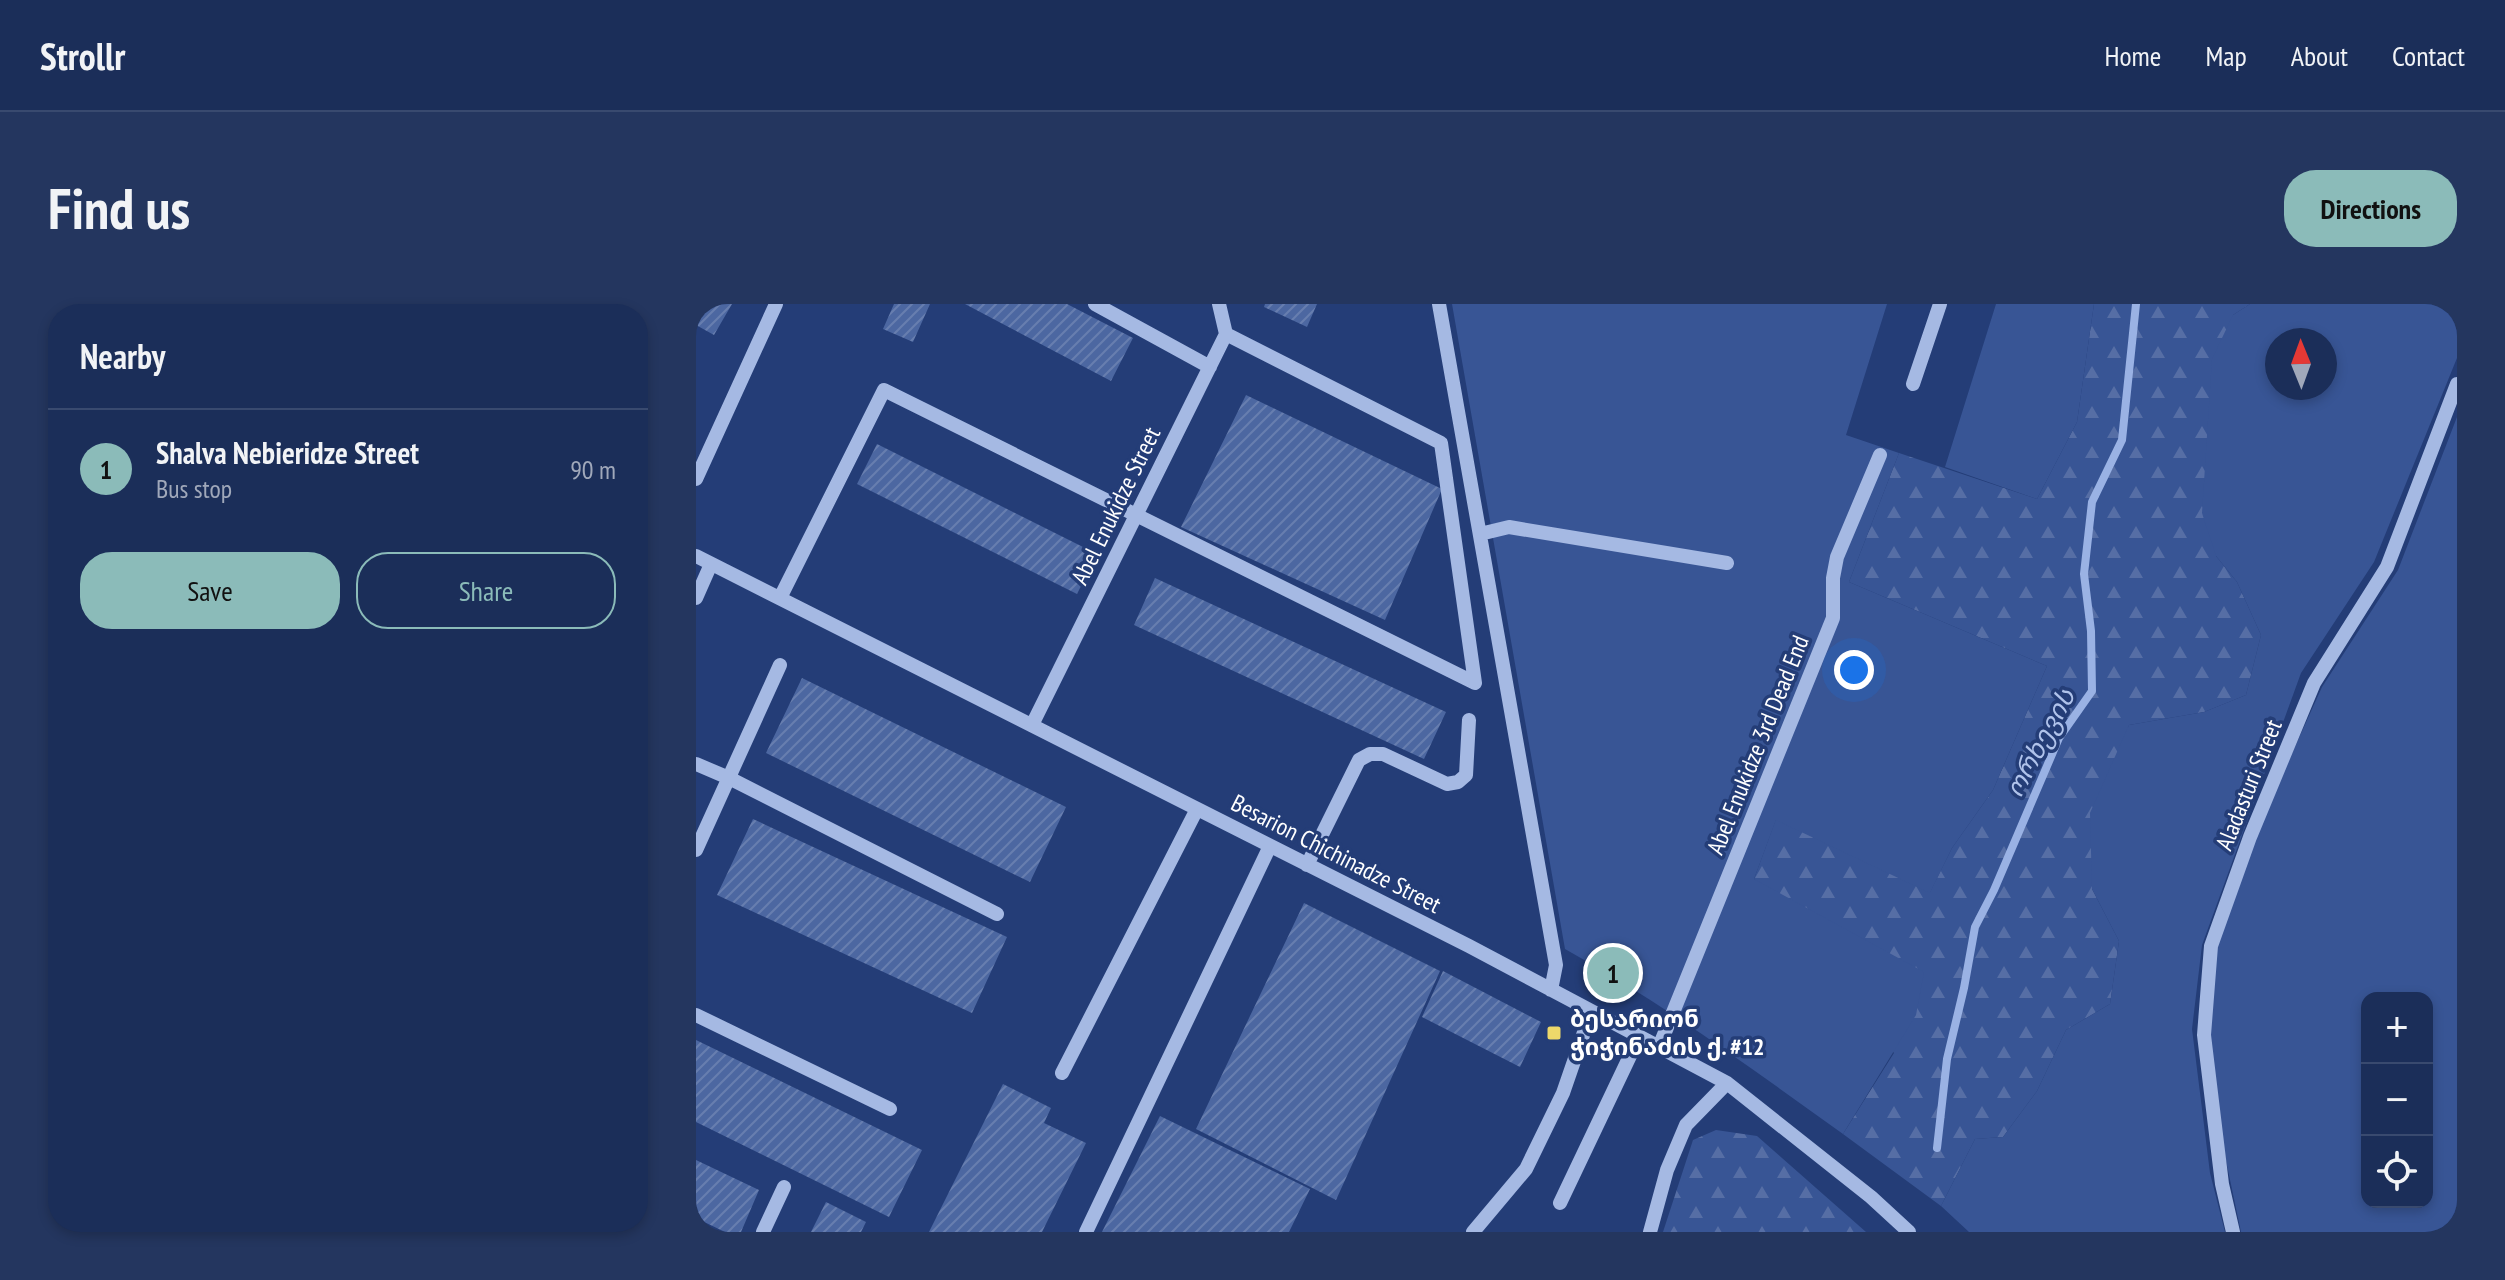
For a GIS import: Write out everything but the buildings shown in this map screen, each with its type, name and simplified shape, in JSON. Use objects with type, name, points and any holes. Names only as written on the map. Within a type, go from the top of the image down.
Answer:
[{"type":"street","points":[[696,479],[776,304]]},
{"type":"street","points":[[1095,304],[1210,367]]},
{"type":"street","points":[[780,598],[884,390],[1475,683],[1441,443],[1226,334],[1219,304]]},
{"type":"street","points":[[1439,304],[1556,965],[1551,990]]},
{"type":"street","points":[[1913,384],[1940,304]]},
{"type":"street","name":"Abel Enukidze Street","points":[[1032,725],[1226,334]]},
{"type":"street","name":"Aladasturi Street","points":[[2233,1232],[2222,1184],[2204,1035],[2211,946],[2250,837],[2314,683],[2387,567],[2457,384]]},
{"type":"street","name":"Abel Enukidze 3rd Dead End","points":[[1659,1047],[1833,618],[1833,578],[1837,557],[1880,455]]},
{"type":"street","points":[[1480,534],[1509,527],[1727,563]]},
{"type":"street","name":"Besarion Chichinadze Street","points":[[696,556],[1270,846],[1727,1083],[1871,1197],[1909,1232]]},
{"type":"street","points":[[696,598],[711,564]]},
{"type":"street","points":[[696,850],[780,665]]},
{"type":"street","points":[[1307,865],[1359,760],[1370,754],[1383,754],[1447,784],[1458,782],[1466,775],[1469,720]]},
{"type":"street","points":[[696,764],[997,914]]},
{"type":"street","points":[[1062,1073],[1197,809]]},
{"type":"street","points":[[1086,1232],[1270,846]]},
{"type":"street","points":[[1473,1232],[1526,1169],[1563,1093],[1591,1012]]},
{"type":"street","points":[[696,1015],[890,1109]]},
{"type":"street","points":[[1560,1203],[1639,1037]]},
{"type":"street","points":[[1650,1232],[1667,1170],[1686,1125],[1727,1083]]},
{"type":"street","points":[[763,1232],[784,1187]]},
{"type":"green space","points":[[1452,304],[1887,304],[1846,435],[1899,453],[1849,582],[2047,666],[1993,790],[1952,848],[1930,893],[1776,820],[1754,879],[1924,972],[1916,1015],[1843,1134],[1672,1014],[1565,949]]},
{"type":"green space","points":[[1996,304],[2094,304],[2077,422],[2037,499],[1945,467]]},
{"type":"green space","points":[[2094,304],[2250,304],[2233,315],[2216,556],[2237,582],[2261,635],[2246,695],[2204,712],[2129,725],[2092,889],[2119,941],[2110,1004],[2066,1030],[2037,1091],[2003,1137],[1975,1139],[1941,1206],[1843,1134],[1894,1053],[1754,879],[1776,819],[1930,892],[1952,848],[1993,790],[2047,666],[1849,582],[1899,453],[2037,499],[2077,422]]},
{"type":"green space","points":[[2250,304],[2457,304],[2457,358],[2374,562],[2301,673],[2202,945],[2192,1029],[2210,1173],[2225,1232],[1969,1232],[1941,1206],[1975,1139],[2003,1137],[2037,1091],[2066,1030],[2110,1004],[2119,941],[2092,889],[2090,813],[2129,725],[2204,712],[2246,695],[2261,635],[2237,582],[2216,556],[2202,513],[2212,359],[2233,315]]},
{"type":"green space","points":[[2457,417],[2457,1232],[2241,1232],[2225,1156],[2209,1036],[2214,949],[2255,835],[2322,687],[2398,570]]},
{"type":"green space","points":[[1716,1130],[1757,1136],[1866,1232],[1663,1232],[1693,1140]]},
{"type":"waterway","name":"ორხევის","points":[[1937,1148],[1947,1059],[1975,927],[2059,738],[2092,691],[2091,631],[2084,574],[2092,502],[2122,440],[2136,304]]},
{"type":"place","name":"Shalva Nebieridze Street","points":[[1613,973]]},
{"type":"place","name":"ბესარიონ ჭიჭინაძის ქ. #12","points":[[1554,1033]]}]
